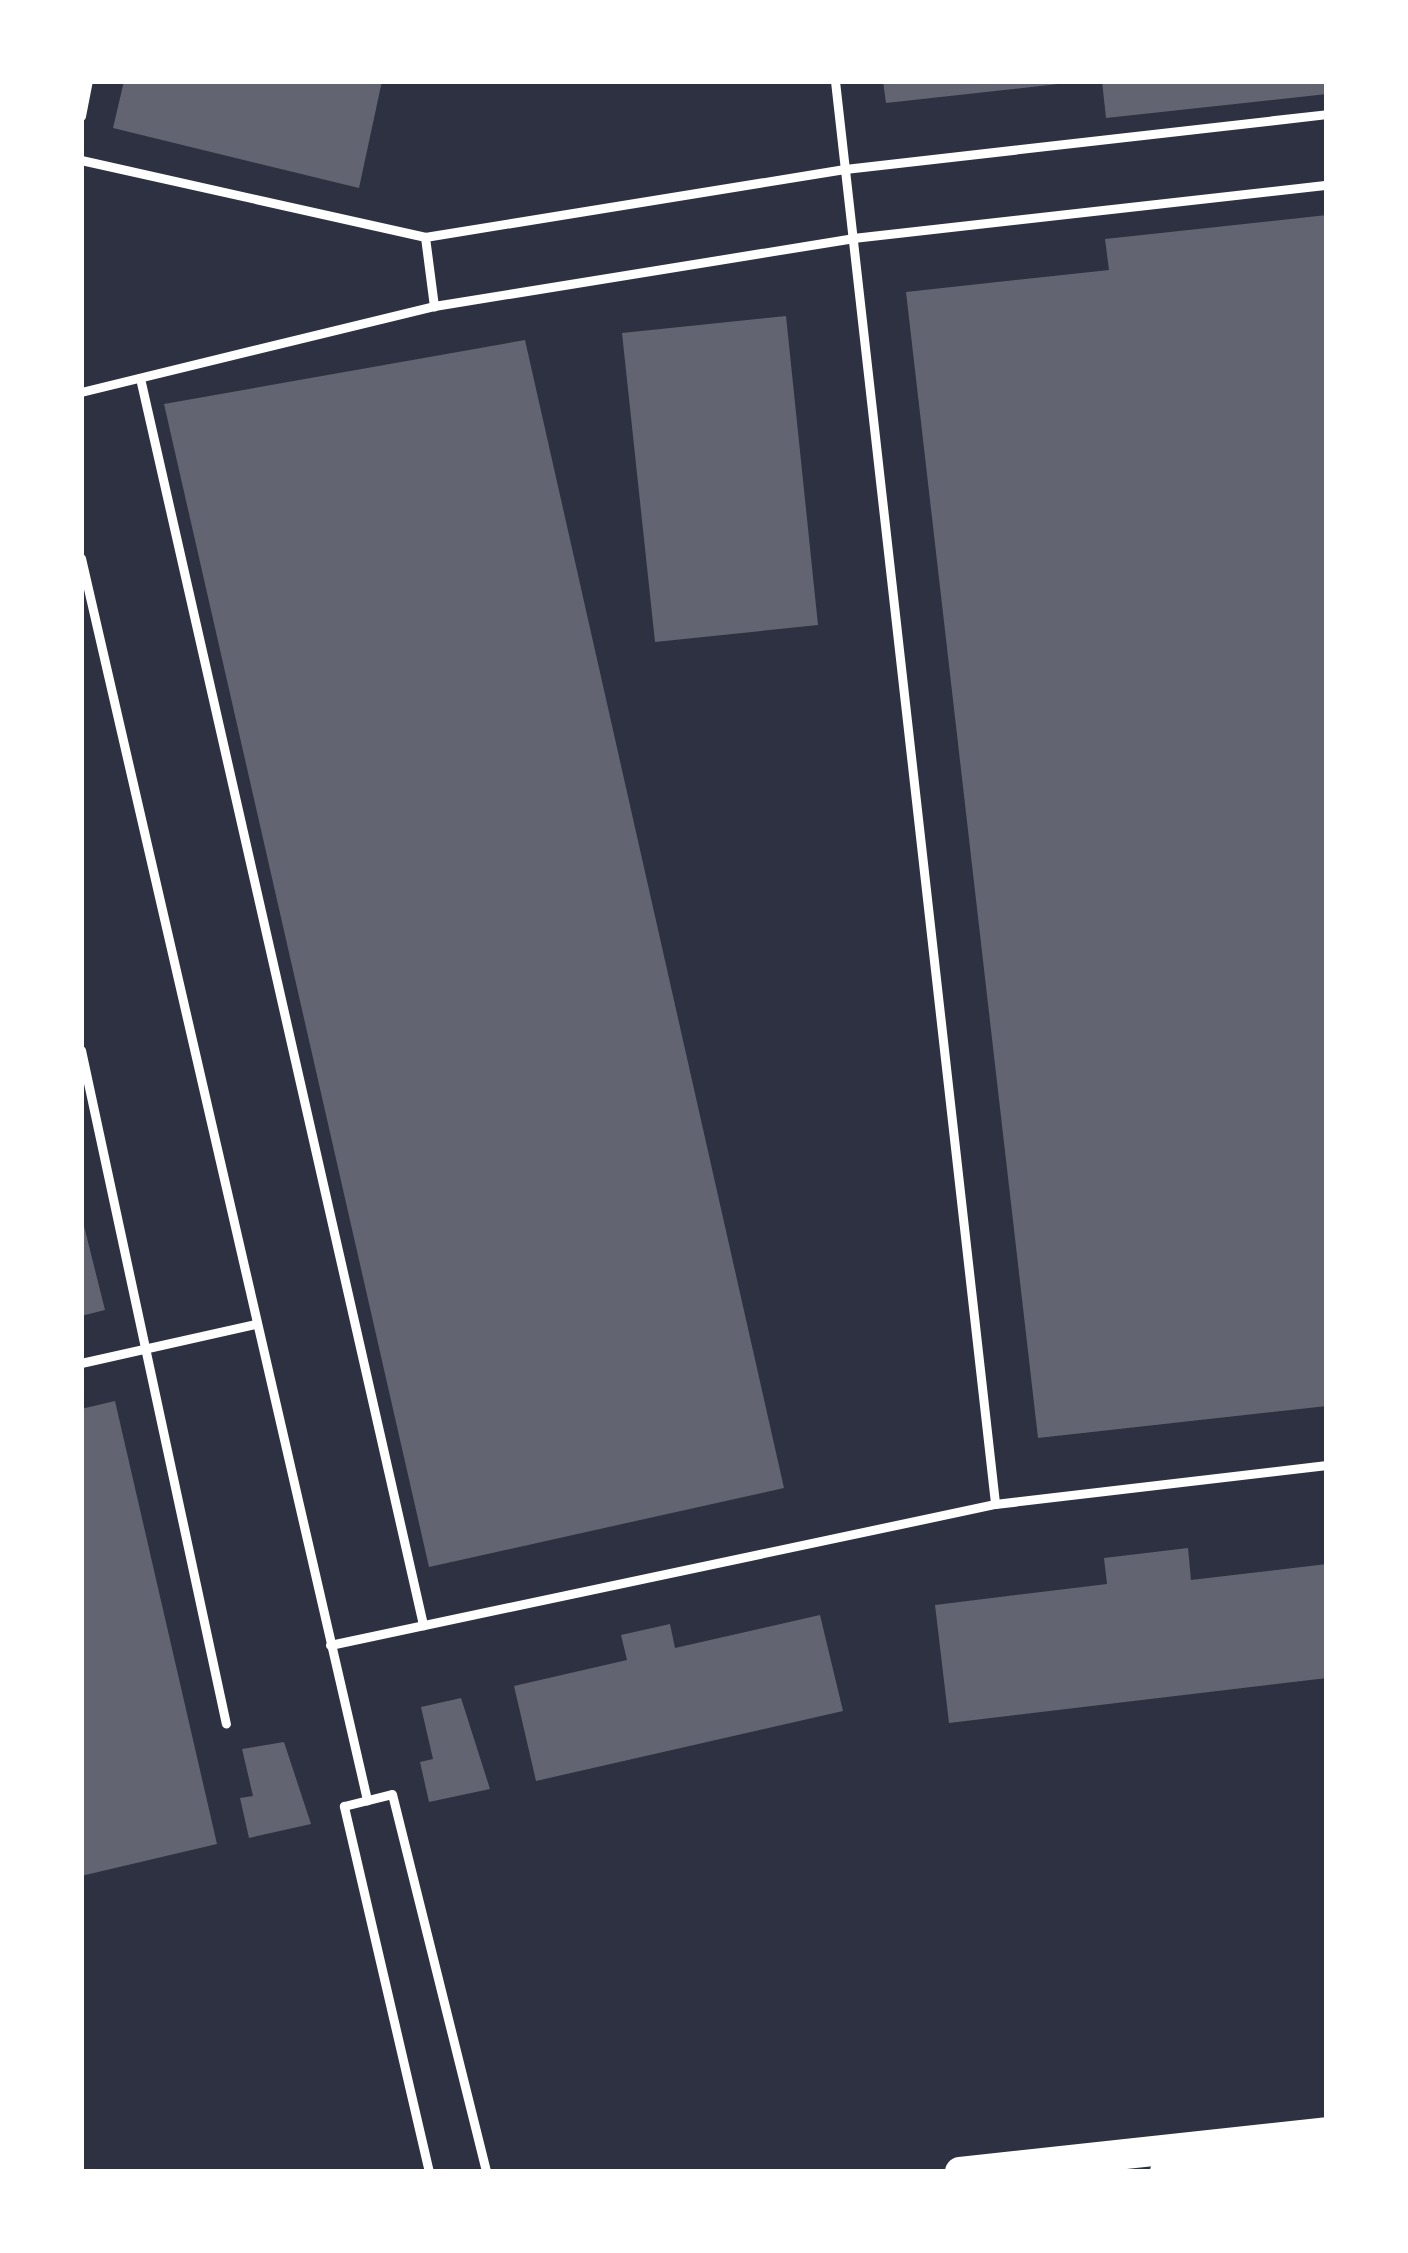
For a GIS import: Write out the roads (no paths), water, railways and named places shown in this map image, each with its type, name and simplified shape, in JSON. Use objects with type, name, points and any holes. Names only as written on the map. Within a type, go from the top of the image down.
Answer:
[{"type":"main road","points":[[960,2172],[1327,2132]]},
{"type":"main road","points":[[1165,2172],[1327,2155]]},
{"type":"lane","points":[[81,116],[88,81]]},
{"type":"lane","points":[[835,81],[995,1504]]},
{"type":"lane","points":[[81,160],[425,237],[845,169],[1327,114]]},
{"type":"lane","points":[[81,392],[434,307],[853,238],[1327,185]]},
{"type":"lane","points":[[425,237],[434,307]]},
{"type":"lane","points":[[140,378],[423,1625]]},
{"type":"lane","points":[[81,558],[367,1800]]},
{"type":"lane","points":[[81,1050],[226,1724]]},
{"type":"lane","points":[[81,1363],[255,1324]]},
{"type":"lane","points":[[331,1645],[995,1504],[1327,1466]]},
{"type":"lane","points":[[429,2172],[344,1805],[392,1794],[486,2172]]}]
